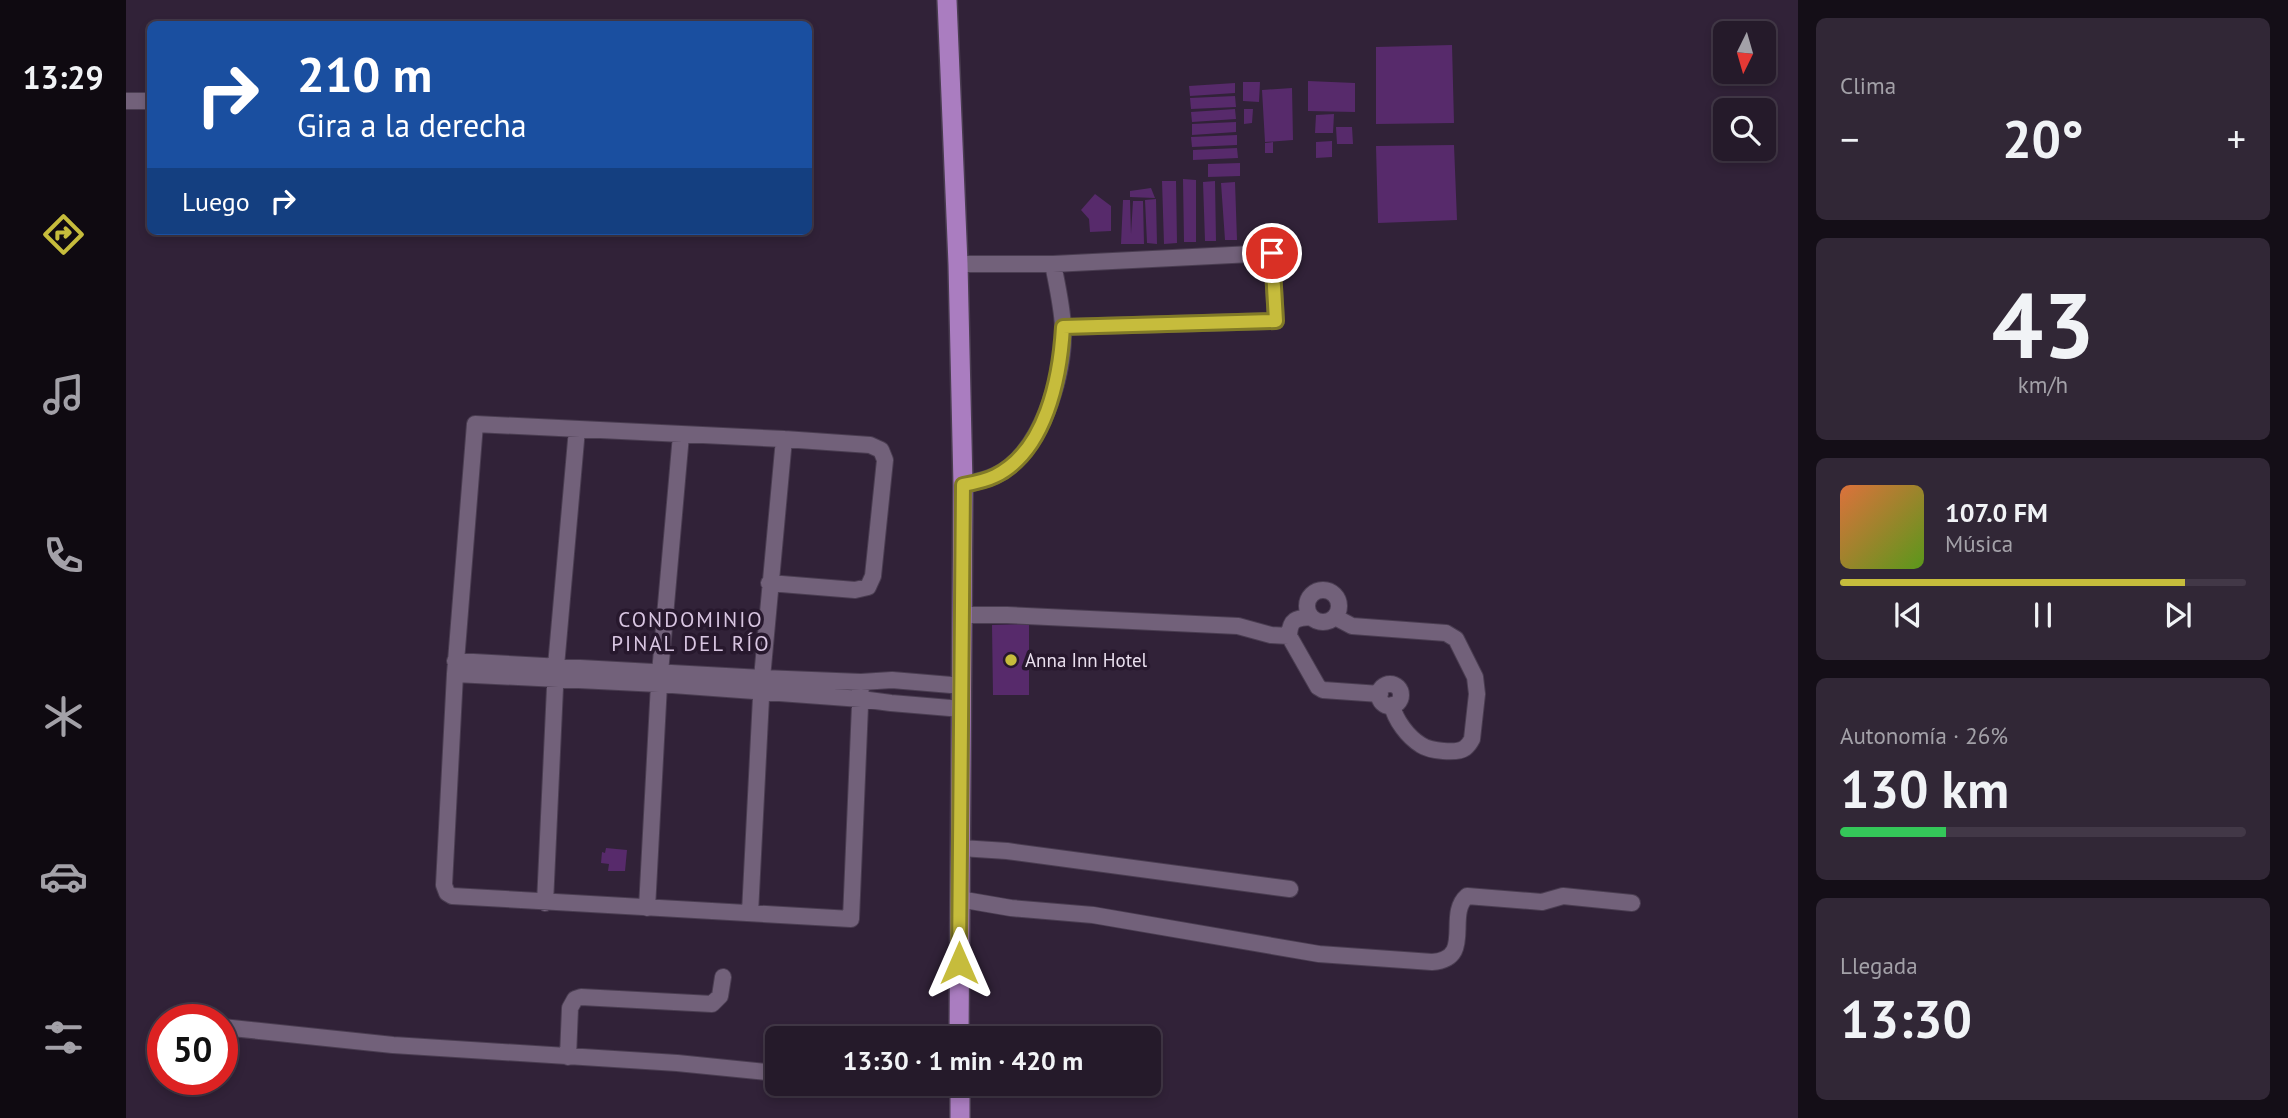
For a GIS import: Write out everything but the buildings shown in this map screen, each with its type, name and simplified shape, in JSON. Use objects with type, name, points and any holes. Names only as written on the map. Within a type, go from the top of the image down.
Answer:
[{"type":"main road","points":[[947,0],[958,264],[963,485],[960,1026]]},
{"type":"main road","points":[[960,1096],[960,1118]]},
{"type":"street","points":[[126,101],[147,101]]},
{"type":"street","points":[[958,264],[1053,264],[1272,253],[1276,321],[1063,327]]},
{"type":"street","points":[[963,485],[996,476],[1018,459],[1030,444],[1054,390],[1059,372],[1063,327],[1053,264]]},
{"type":"street","points":[[769,583],[855,590],[868,587],[873,576],[883,473],[884,455],[876,447],[784,439],[475,424],[455,668],[445,891],[452,896],[851,919],[861,682]]},
{"type":"street","points":[[545,902],[556,673],[577,429]]},
{"type":"street","points":[[648,908],[659,678],[681,435]]},
{"type":"street","points":[[750,913],[769,583],[784,439]]},
{"type":"street","points":[[1311,617],[1308,602],[1314,593],[1324,591],[1334,594],[1339,603],[1335,617]]},
{"type":"street","points":[[964,615],[1238,626],[1271,635],[1289,636]]},
{"type":"street","points":[[1311,617],[1321,622],[1335,617],[1352,626],[1446,633],[1455,639],[1476,681],[1473,728],[1469,745],[1454,750],[1423,746],[1404,728],[1386,700],[1320,690],[1289,636],[1292,621],[1296,618],[1311,617]]},
{"type":"street","points":[[455,668],[762,685],[891,704],[962,709]]},
{"type":"street","points":[[762,685],[892,680],[962,686]]},
{"type":"street","points":[[919,705],[920,683]]},
{"type":"street","points":[[961,848],[1007,851],[1290,888]]},
{"type":"street","points":[[959,899],[1011,908],[1105,917],[1297,951],[1432,962],[1444,961],[1452,955],[1456,944],[1461,901],[1467,896],[1542,902],[1563,896],[1632,903]]},
{"type":"street","points":[[568,1057],[570,1008],[575,999],[582,997],[712,1004],[720,996],[723,978]]},
{"type":"street","points":[[238,1029],[393,1045],[718,1066],[765,1072]]},
{"type":"place","name":"Anna Inn Hotel","points":[[1011,660]]},
{"type":"district","name":"CONDOMINIO PINAL DEL RÍO","points":[[691,632]]},
{"type":"route","points":[[959,963],[963,485],[996,476],[1018,459],[1030,444],[1048,409],[1054,390],[1059,372],[1063,327],[1276,321],[1272,253]]}]
